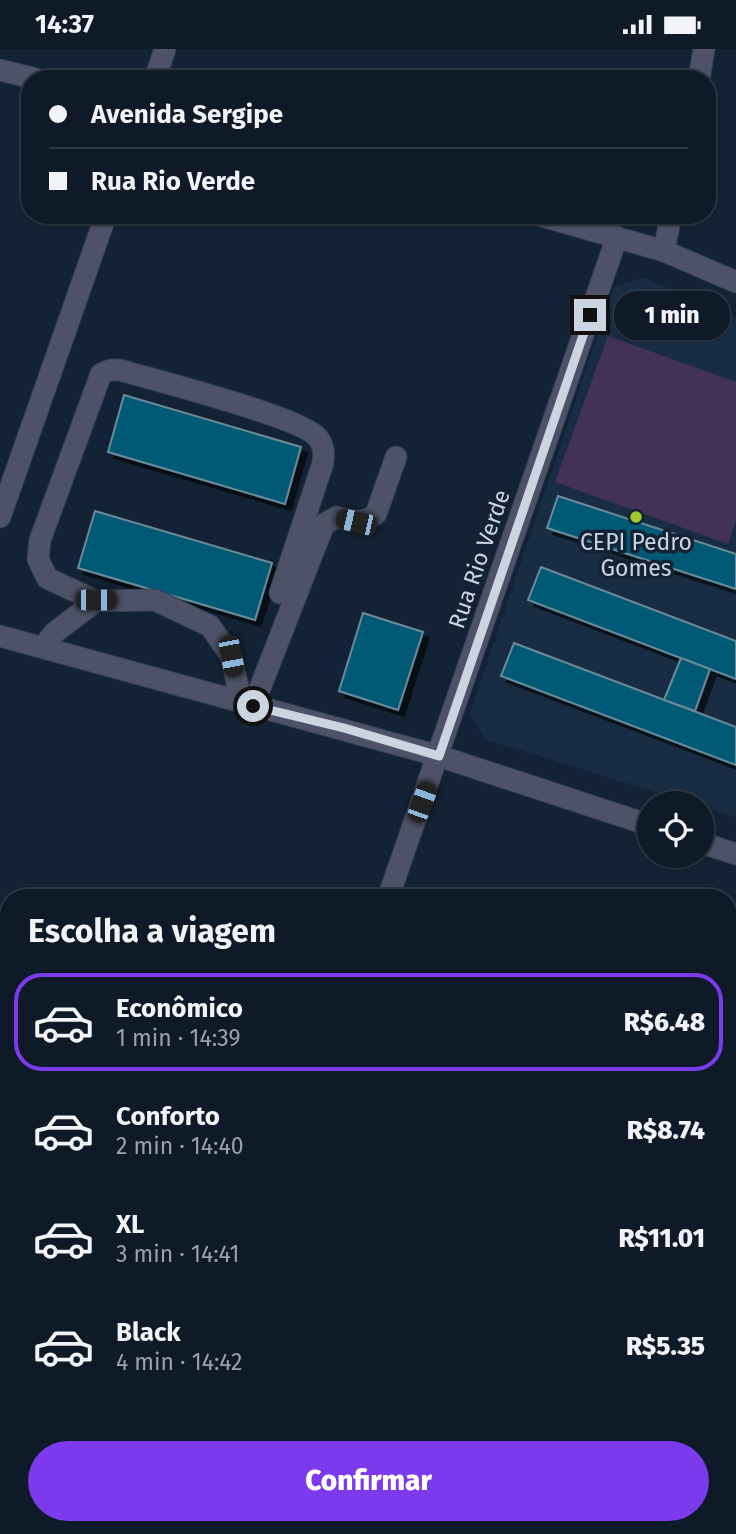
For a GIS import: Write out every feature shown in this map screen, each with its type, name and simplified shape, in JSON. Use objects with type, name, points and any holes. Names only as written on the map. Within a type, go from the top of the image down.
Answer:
[{"type":"street","points":[[158,70],[165,49]]},
{"type":"street","points":[[700,70],[704,49]]},
{"type":"street","points":[[0,70],[21,75]]},
{"type":"street","points":[[0,517],[103,224]]},
{"type":"street","points":[[570,224],[664,251],[736,282]]},
{"type":"street","points":[[664,251],[669,224]]},
{"type":"street","name":"Rua Rio Verde","points":[[391,889],[617,237]]},
{"type":"street","points":[[247,704],[231,656],[209,626],[155,600],[96,600],[47,578],[38,559],[40,540],[100,374],[120,370],[287,420],[316,435],[324,449],[323,463],[280,593]]},
{"type":"street","points":[[247,704],[324,524],[337,517],[356,522],[368,520],[376,514],[397,457]]},
{"type":"street","points":[[43,647],[54,633],[96,600]]},
{"type":"street","points":[[0,636],[344,728],[637,821]]},
{"type":"street","points":[[714,847],[736,854]]},
{"type":"shaded area","name":"CEPI Pedro Gomes","points":[[644,278],[736,319],[736,817],[714,810],[714,791],[652,791],[485,739],[470,714],[614,287]]},
{"type":"shaded area","points":[[608,336],[736,382],[736,521],[728,544],[555,482]]},
{"type":"building","points":[[124,395],[301,447],[285,504],[108,452]]},
{"type":"building","points":[[558,496],[736,554],[736,589],[547,528]]},
{"type":"building","points":[[95,511],[272,563],[255,620],[78,568]]},
{"type":"building","points":[[541,567],[736,641],[736,679],[528,600]]},
{"type":"building","points":[[363,613],[423,632],[398,710],[339,691]]},
{"type":"building","points":[[514,643],[736,727],[736,765],[501,676]]},
{"type":"building","points":[[681,658],[710,669],[695,711],[664,700]]},
{"type":"place","name":"CEPI Pedro Gomes","points":[[636,517]]},
{"type":"route","points":[[253,706],[344,728],[439,756],[590,315]]}]
